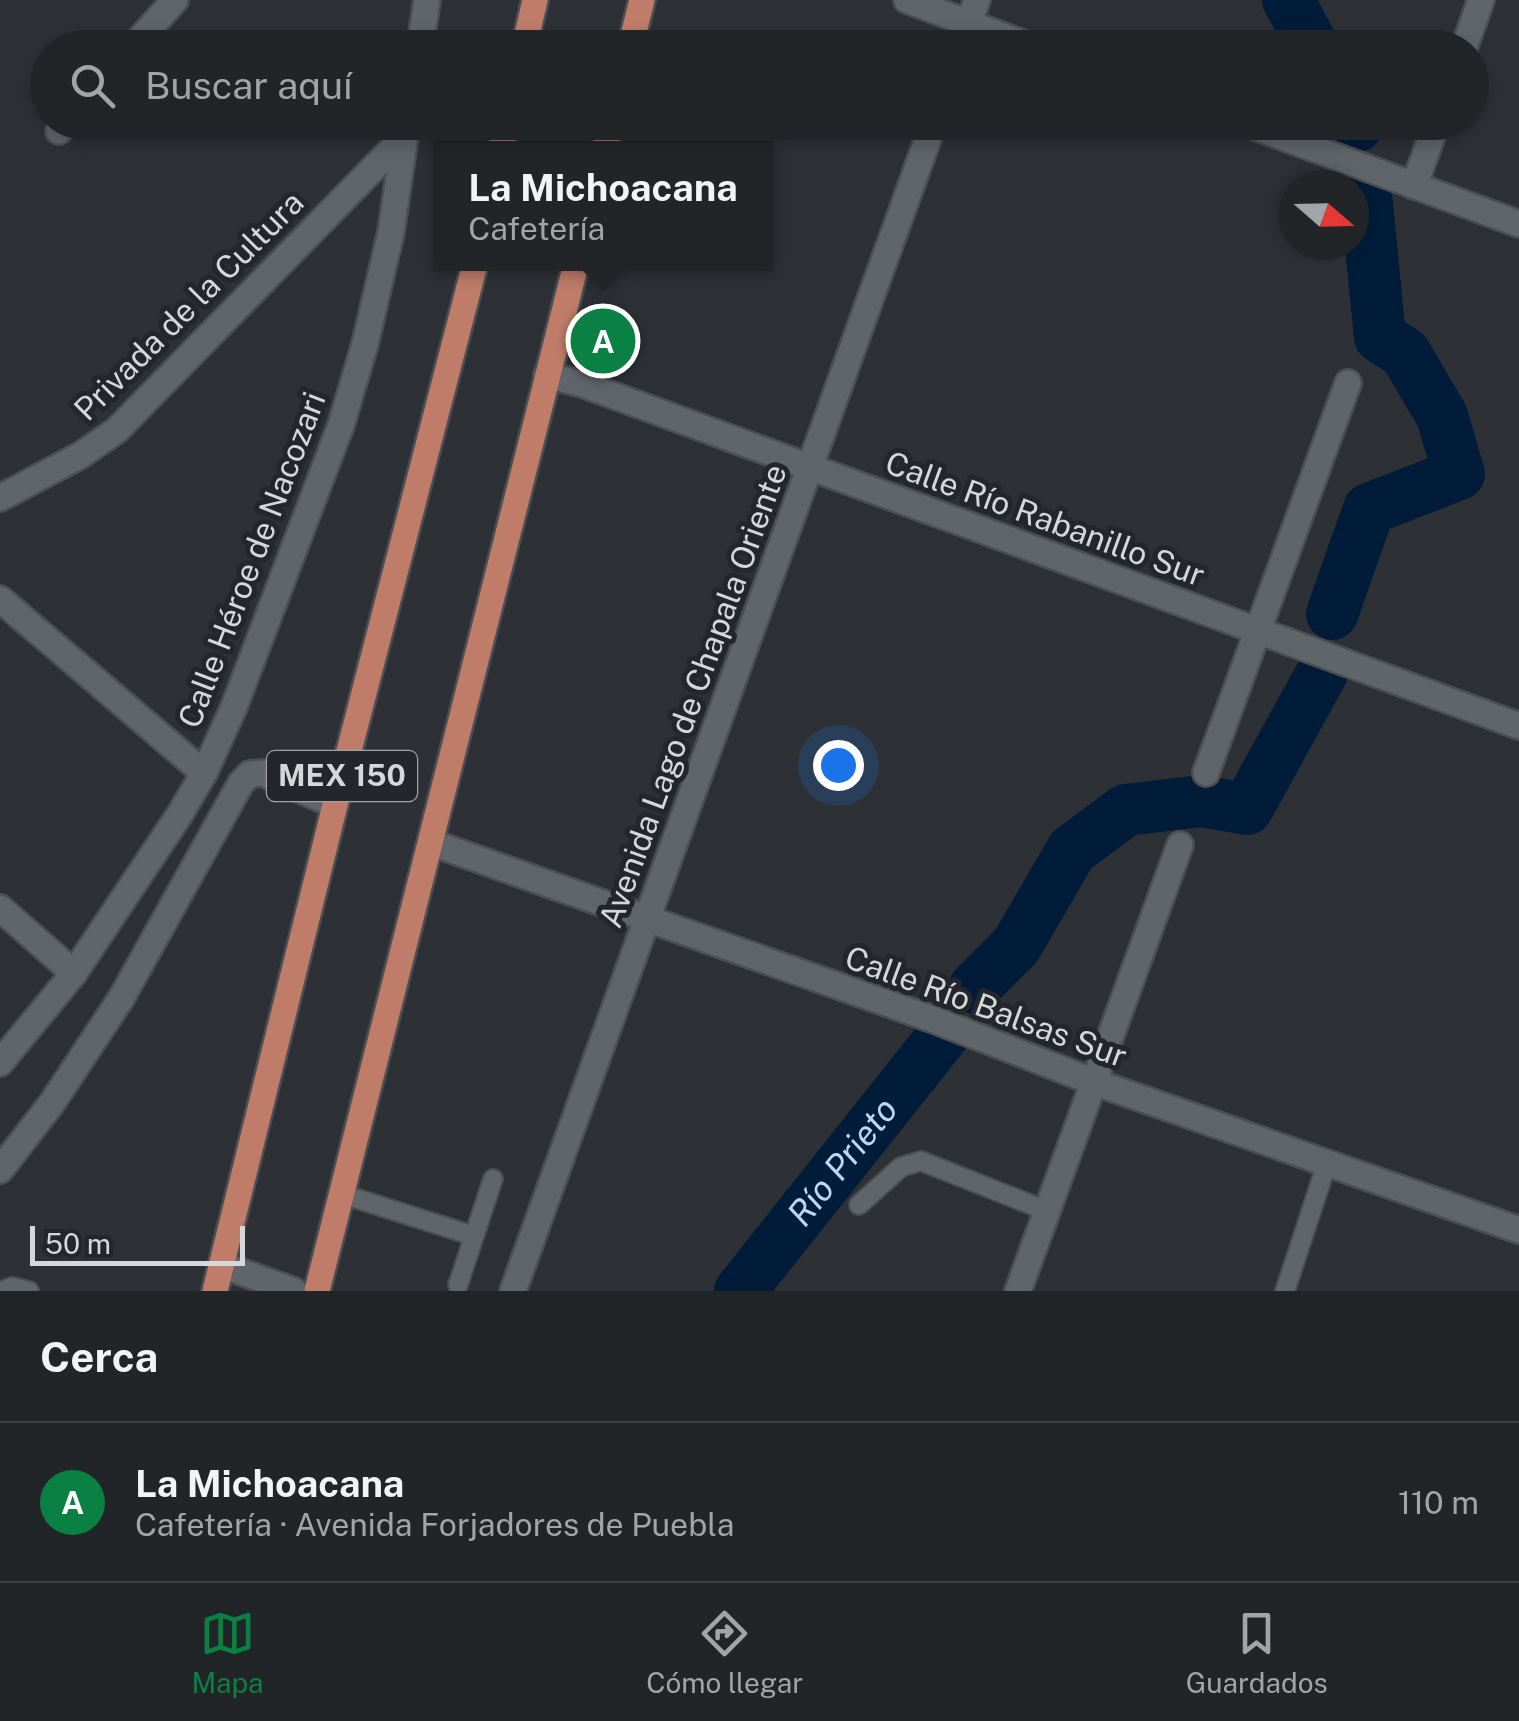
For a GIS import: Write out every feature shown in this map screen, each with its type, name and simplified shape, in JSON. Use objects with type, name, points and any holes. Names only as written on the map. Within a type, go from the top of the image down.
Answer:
[{"type":"main road","points":[[528,30],[535,0]]},
{"type":"main road","points":[[634,30],[642,0]]},
{"type":"main road","name":"MEX 150","points":[[215,1291],[334,804],[473,271]]},
{"type":"main road","name":"MEX 150","points":[[318,1291],[574,271]]},
{"type":"street","points":[[148,30],[175,0]]},
{"type":"street","points":[[423,30],[427,0]]},
{"type":"street","points":[[907,0],[969,24]]},
{"type":"street","points":[[1470,30],[1481,0]]},
{"type":"street","name":"Privada de la Cultura","points":[[0,498],[81,454],[116,430],[395,140]]},
{"type":"street","name":"Calle Héroe de Nacozari","points":[[0,1063],[74,973],[204,772],[234,708],[340,425],[366,344],[391,232],[404,140]]},
{"type":"street","name":"Avenida Lago de Chapala Oriente","points":[[512,1291],[928,140]]},
{"type":"street","points":[[1290,140],[1519,224]]},
{"type":"street","points":[[1414,186],[1431,140]]},
{"type":"street","name":"Calle Río Rabanillo Sur","points":[[548,375],[582,384],[1519,726]]},
{"type":"street","points":[[1206,773],[1348,383]]},
{"type":"street","points":[[0,599],[204,772]]},
{"type":"street","points":[[0,1170],[52,1103],[122,997],[241,783],[250,774],[263,773],[334,804]]},
{"type":"street","name":"Calle Río Balsas Sur","points":[[432,843],[932,1019],[1094,1082],[1519,1230]]},
{"type":"street","points":[[1018,1291],[1180,844]]},
{"type":"street","points":[[0,908],[74,973]]},
{"type":"street","points":[[222,1265],[294,1291]]},
{"type":"lane","points":[[859,1205],[901,1167],[921,1161],[1047,1211]]},
{"type":"lane","points":[[1285,1291],[1327,1163]]},
{"type":"lane","points":[[458,1285],[493,1179]]},
{"type":"lane","points":[[342,1194],[474,1236]]},
{"type":"lane","points":[[2,1291],[29,1291]]},
{"type":"waterway","name":"Río Prieto","points":[[1288,0],[1304,30]]},
{"type":"waterway","name":"Río Prieto","points":[[1332,614],[1369,509],[1459,474],[1442,416],[1405,353],[1380,337],[1369,225]]},
{"type":"waterway","name":"Río Prieto","points":[[974,988],[1016,946],[1072,850],[1126,810],[1201,801],[1247,809],[1323,671]]},
{"type":"waterway","name":"Río Prieto","points":[[740,1291],[945,1033]]},
{"type":"place","name":"La Michoacana","points":[[603,341]]}]
